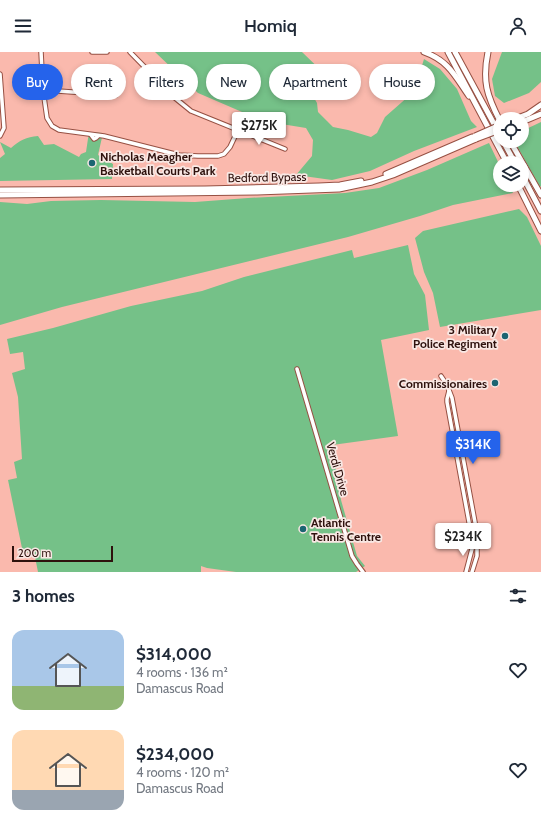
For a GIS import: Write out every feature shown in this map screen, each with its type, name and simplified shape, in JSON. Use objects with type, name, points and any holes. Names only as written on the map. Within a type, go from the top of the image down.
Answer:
[{"type":"highway","points":[[424,52],[440,59],[448,66],[488,126]]},
{"type":"highway","points":[[448,52],[503,156]]},
{"type":"highway","points":[[455,52],[493,122]]},
{"type":"highway","points":[[488,52],[485,64],[485,84],[489,99],[495,112]]},
{"type":"highway","points":[[529,113],[541,104]]},
{"type":"highway","points":[[529,119],[541,114]]},
{"type":"highway","name":"Bedford Bypass","points":[[0,195],[273,192],[339,189],[372,182],[393,175],[493,130]]},
{"type":"highway","name":"Bedford Bypass","points":[[0,190],[205,189],[340,185],[358,182],[390,172],[493,132]]},
{"type":"highway","points":[[514,148],[541,195]]},
{"type":"highway","points":[[529,184],[541,205]]},
{"type":"highway","points":[[529,188],[541,211]]},
{"type":"highway","points":[[522,192],[541,231]]},
{"type":"street","points":[[41,52],[42,64]]},
{"type":"street","points":[[92,52],[107,52]]},
{"type":"street","points":[[130,52],[184,106],[204,117],[285,148]]},
{"type":"street","points":[[0,74],[4,128],[0,136]]},
{"type":"street","points":[[44,100],[47,118],[52,126],[64,132],[116,138],[179,155],[218,156],[224,154],[238,130]]},
{"type":"street","name":"Verdi Drive","points":[[297,370],[352,556],[356,564],[363,572]]},
{"type":"street","points":[[441,376],[450,390],[477,533],[477,556],[472,572]]},
{"type":"street","points":[[450,390],[447,402],[472,538],[471,553],[466,572]]},
{"type":"green space","points":[[155,52],[302,52],[314,64],[269,64],[269,100],[315,100],[318,112],[333,127],[371,137],[377,133],[385,117],[404,100],[435,100],[435,66],[440,69],[457,89],[471,121],[477,127],[414,151],[370,171],[332,180],[296,175],[312,156],[313,140],[306,128],[263,121],[214,100],[261,100],[261,64],[206,64],[206,96],[198,93],[198,64],[168,64]]},
{"type":"green space","points":[[502,52],[541,52],[541,82],[529,93],[504,103],[495,96],[492,79]]},
{"type":"green space","points":[[424,59],[432,64],[422,64]]},
{"type":"green space","points":[[541,122],[540,187],[529,168],[529,156],[522,156],[518,148],[529,148],[529,128]]},
{"type":"green space","points":[[89,132],[103,133],[98,155],[113,164],[112,179],[0,181],[0,158],[5,154],[0,142],[11,148],[23,139],[38,136],[44,145],[54,144],[79,157],[81,154],[86,152]]},
{"type":"green space","points":[[489,143],[495,156],[493,156],[493,192],[513,193],[453,205],[348,237],[62,307],[0,325],[0,202],[27,204],[51,201],[101,200],[195,202],[345,193],[379,188],[427,170]]},
{"type":"green space","points":[[519,209],[527,217],[541,246],[541,310],[440,327],[433,293],[424,272],[415,238],[423,231]]},
{"type":"green space","points":[[408,245],[414,274],[425,295],[429,330],[381,340],[398,436],[332,445],[341,500],[357,556],[365,566],[356,572],[236,572],[201,566],[201,572],[38,572],[34,552],[23,553],[8,480],[17,478],[14,462],[22,459],[18,397],[12,373],[25,369],[23,352],[10,354],[7,339],[53,328],[131,306],[202,291],[244,277],[352,250],[354,258]]},
{"type":"place","name":"Nicholas Meagher Basketball Courts Park","points":[[92,163]]},
{"type":"place","name":"3 Military Police Regiment","points":[[505,336]]},
{"type":"place","name":"Commissionaires","points":[[495,383]]},
{"type":"place","name":"Atlantic Tennis Centre","points":[[303,529]]}]
